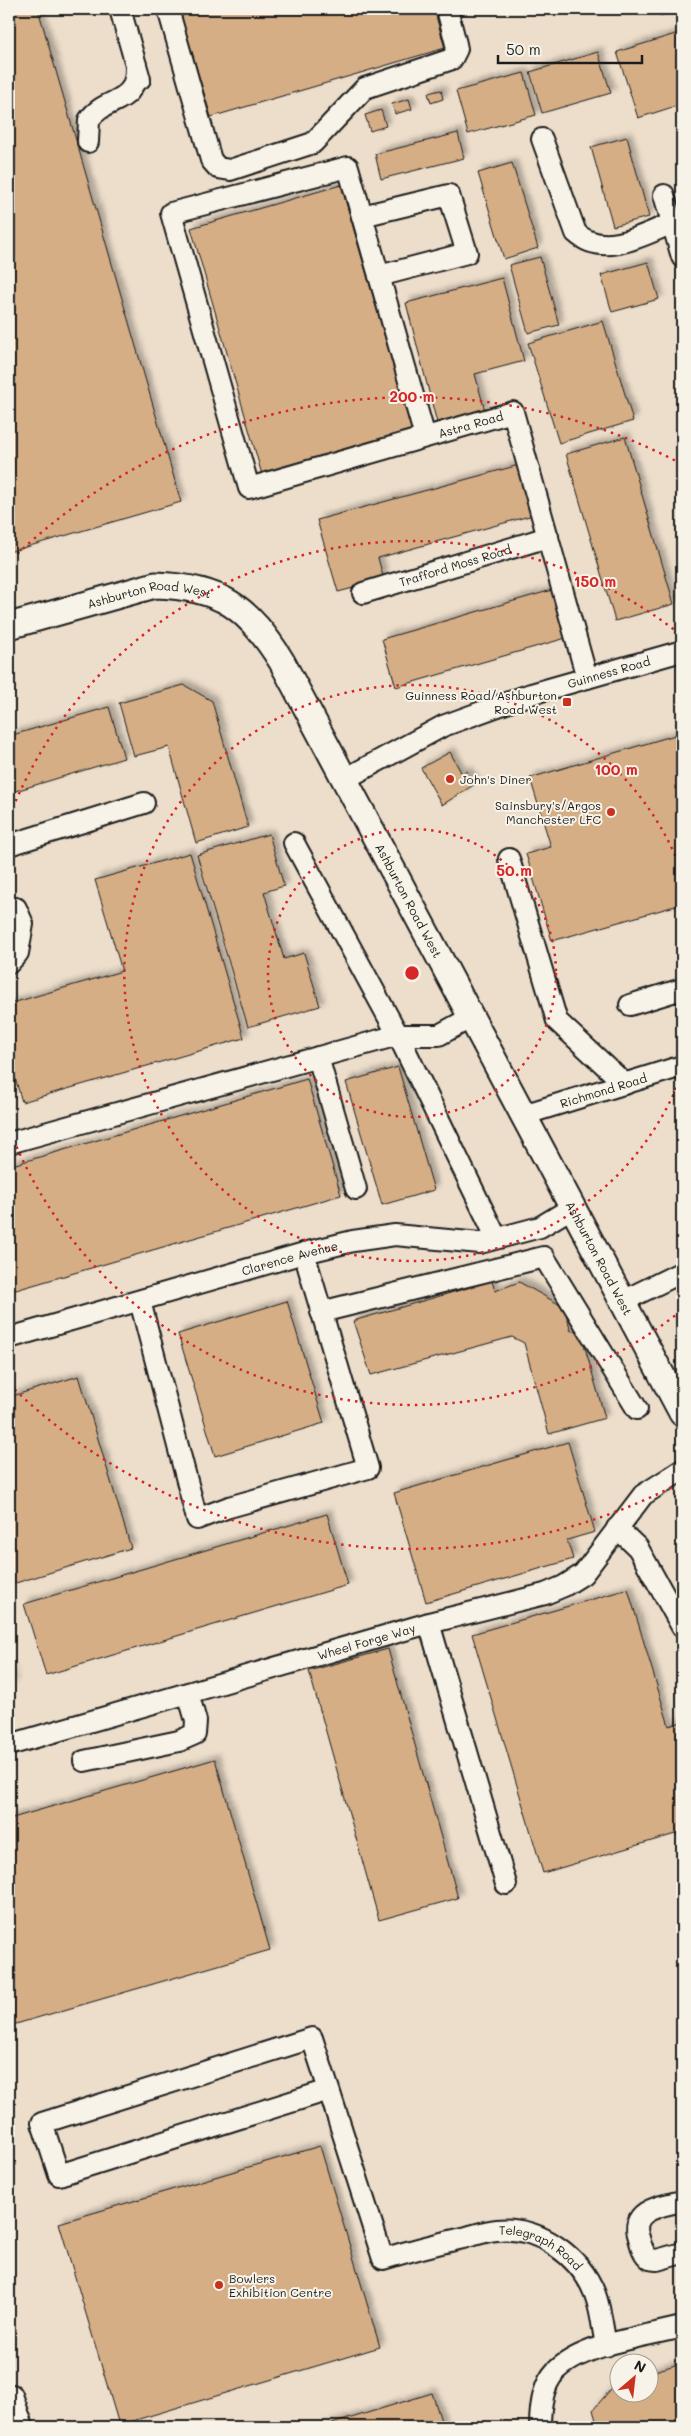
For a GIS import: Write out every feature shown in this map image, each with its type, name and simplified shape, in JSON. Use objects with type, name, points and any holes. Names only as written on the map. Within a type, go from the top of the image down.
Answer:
[{"type":"main road","name":"Ashburton Road West","points":[[9,626],[155,585],[180,586],[206,592],[247,615],[264,634],[282,662],[343,780],[682,1413]]},
{"type":"street","points":[[120,9],[144,93]]},
{"type":"street","points":[[168,9],[211,160],[218,168],[230,170],[314,143],[365,88],[452,59],[455,54],[456,44],[447,9]]},
{"type":"street","points":[[88,142],[89,120],[99,109],[128,94],[135,81],[136,66]]},
{"type":"street","points":[[542,139],[576,233],[586,241],[614,244],[642,236],[672,223]]},
{"type":"street","name":"Astra Road","points":[[362,216],[348,167],[171,213],[249,488],[513,412],[587,678]]},
{"type":"street","points":[[379,276],[467,253],[448,195],[362,216],[379,276],[425,437]]},
{"type":"street","points":[[664,195],[682,256]]},
{"type":"street","name":"Trafford Moss Road","points":[[363,593],[548,537]]},
{"type":"street","name":"Guinness Road","points":[[343,780],[444,726],[530,694],[682,651]]},
{"type":"street","points":[[9,845],[144,804]]},
{"type":"street","points":[[294,843],[398,1035],[496,1237]]},
{"type":"street","points":[[509,859],[557,1021],[624,1084]]},
{"type":"street","points":[[9,963],[18,953],[22,924],[16,908]]},
{"type":"street","points":[[630,1005],[682,989]]},
{"type":"street","points":[[9,1143],[398,1035],[439,1035],[470,1018]]},
{"type":"street","points":[[318,1057],[356,1189]]},
{"type":"street","name":"Richmond Road","points":[[523,1115],[682,1066]]},
{"type":"street","name":"Clarence Avenue","points":[[9,1338],[304,1252],[353,1241],[395,1235],[480,1243],[496,1237],[516,1235],[540,1227],[573,1207]]},
{"type":"street","points":[[140,1301],[197,1519],[229,1507],[368,1468],[304,1252]]},
{"type":"street","points":[[321,1312],[544,1257],[638,1409]]},
{"type":"street","points":[[623,1301],[682,1272]]},
{"type":"street","name":"Wheel Forge Way","points":[[9,1745],[430,1623],[545,1594],[564,1586],[583,1574],[616,1528],[643,1495],[682,1470]]},
{"type":"street","points":[[616,1528],[638,1548],[682,1627]]},
{"type":"street","points":[[430,1623],[506,1884]]},
{"type":"street","points":[[84,1762],[179,1741],[195,1734],[196,1721],[188,1693]]},
{"type":"street","points":[[312,2038],[329,2090],[59,2175],[42,2122],[312,2038]]},
{"type":"street","name":"Telegraph Road","points":[[329,2090],[382,2259],[497,2230],[526,2233],[547,2241],[571,2256],[595,2294],[606,2346]]},
{"type":"street","points":[[682,2201],[646,2211],[641,2214],[637,2226],[642,2247],[650,2258],[657,2260],[682,2253]]},
{"type":"street","points":[[540,2427],[540,2411],[545,2391],[555,2373],[585,2354],[606,2346],[682,2327]]},
{"type":"street","points":[[12,2395],[23,2427]]},
{"type":"green space","points":[[658,9],[682,9],[682,10],[660,16]]},
{"type":"building","points":[[9,9],[38,9],[181,502],[9,552]]},
{"type":"building","points":[[179,9],[434,9],[445,48],[211,117]]},
{"type":"building","points":[[682,32],[682,104],[638,118],[617,52]]},
{"type":"building","points":[[598,52],[611,93],[542,113],[530,72]]},
{"type":"building","points":[[524,73],[536,115],[468,134],[456,91]]},
{"type":"building","points":[[441,90],[443,99],[431,103],[428,93]]},
{"type":"building","points":[[409,99],[412,109],[395,114],[392,104]]},
{"type":"building","points":[[381,110],[386,126],[370,131],[365,115]]},
{"type":"building","points":[[458,133],[464,158],[381,179],[375,154]]},
{"type":"building","points":[[627,137],[649,217],[613,226],[591,147]]},
{"type":"building","points":[[512,163],[538,248],[504,259],[478,173]]},
{"type":"building","points":[[341,185],[413,435],[263,478],[191,228]]},
{"type":"building","points":[[540,257],[559,325],[528,333],[509,265]]},
{"type":"building","points":[[648,262],[659,299],[612,312],[601,275]]},
{"type":"building","points":[[502,278],[524,361],[475,374],[485,411],[437,423],[406,303]]},
{"type":"building","points":[[603,321],[633,421],[559,443],[528,343]]},
{"type":"building","points":[[625,437],[674,604],[615,621],[566,454]]},
{"type":"building","points":[[519,465],[533,515],[378,558],[384,580],[338,592],[317,520]]},
{"type":"building","points":[[552,590],[566,638],[396,687],[382,639]]},
{"type":"building","points":[[184,685],[212,701],[248,827],[196,843],[169,747],[134,756],[119,703]]},
{"type":"building","points":[[109,707],[124,758],[9,793],[9,736]]},
{"type":"building","name":"Sainsbury's/Argos Manchester LFC","points":[[682,733],[682,904],[552,941],[526,854],[551,847],[530,778]]},
{"type":"building","name":"John's Diner","points":[[450,752],[462,774],[467,771],[475,784],[442,805],[421,768]]},
{"type":"building","points":[[269,834],[284,886],[264,892],[284,959],[304,953],[320,1006],[248,1027],[197,855]]},
{"type":"building","points":[[190,853],[244,1038],[22,1102],[9,1057],[9,1004],[122,971],[95,880]]},
{"type":"building","points":[[398,1067],[434,1190],[382,1205],[346,1082]]},
{"type":"building","points":[[307,1079],[341,1195],[9,1292],[9,1166]]},
{"type":"building","points":[[492,1281],[495,1291],[519,1282],[564,1307],[571,1331],[580,1330],[605,1418],[549,1434],[524,1343],[512,1337],[371,1375],[353,1321]]},
{"type":"building","points":[[287,1301],[324,1423],[215,1456],[178,1334]]},
{"type":"building","points":[[79,1376],[131,1548],[9,1585],[9,1397]]},
{"type":"building","points":[[568,1442],[595,1532],[567,1540],[573,1559],[426,1602],[394,1493]]},
{"type":"building","points":[[327,1514],[348,1585],[46,1675],[24,1604]]},
{"type":"building","points":[[628,1589],[669,1726],[682,1722],[682,1832],[543,1873],[472,1634]]},
{"type":"building","points":[[388,1649],[458,1898],[379,1920],[309,1671]]},
{"type":"building","points":[[9,1668],[13,1684],[9,1685]]},
{"type":"building","points":[[215,1759],[270,1950],[9,2026],[9,1819]]},
{"type":"building","name":"Bowlers Exhibition Centre","points":[[320,2146],[380,2347],[119,2425],[59,2223]]},
{"type":"building","points":[[682,2363],[682,2427],[598,2427],[593,2410],[608,2392],[608,2404],[658,2404],[658,2370]]},
{"type":"building","points":[[432,2393],[443,2427],[322,2427]]},
{"type":"place","name":"Guinness Road/Ashburton Road West","points":[[567,702]]},
{"type":"place","name":"John's Diner","points":[[450,779]]},
{"type":"place","name":"Sainsbury's/Argos Manchester LFC","points":[[611,812]]},
{"type":"place","name":"Bowlers Exhibition Centre","points":[[219,2285]]}]
